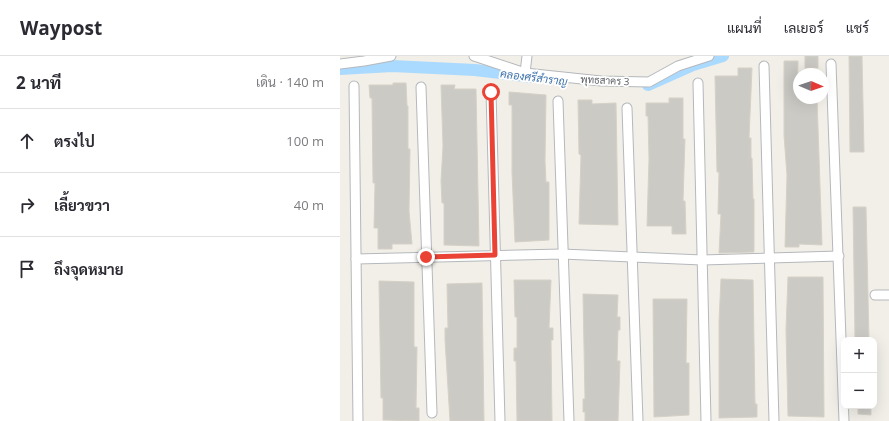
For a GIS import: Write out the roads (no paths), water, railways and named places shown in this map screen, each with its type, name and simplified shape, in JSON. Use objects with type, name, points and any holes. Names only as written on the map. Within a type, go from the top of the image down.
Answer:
[{"type":"street","points":[[340,64],[391,56]]},
{"type":"street","name":"พุทธสาคร 3","points":[[474,56],[525,73],[601,81],[649,82],[678,66],[709,56]]},
{"type":"street","points":[[525,73],[527,56]]},
{"type":"street","points":[[678,56],[678,66]]},
{"type":"street","points":[[831,64],[844,421]]},
{"type":"street","points":[[764,66],[774,421]]},
{"type":"street","points":[[698,83],[706,421]]},
{"type":"street","points":[[354,86],[358,421]]},
{"type":"street","points":[[421,87],[432,413]]},
{"type":"street","points":[[491,92],[500,421]]},
{"type":"street","points":[[558,101],[562,254],[569,421]]},
{"type":"street","points":[[627,108],[638,421]]},
{"type":"street","points":[[356,259],[562,254],[702,260],[839,256]]},
{"type":"street","points":[[875,295],[889,294]]},
{"type":"waterway","name":"คลองศรีสำราญ","points":[[648,85],[693,65],[723,56]]},
{"type":"waterway","name":"คลองศรีสำราญ","points":[[340,69],[392,66],[475,70],[532,77]]}]
